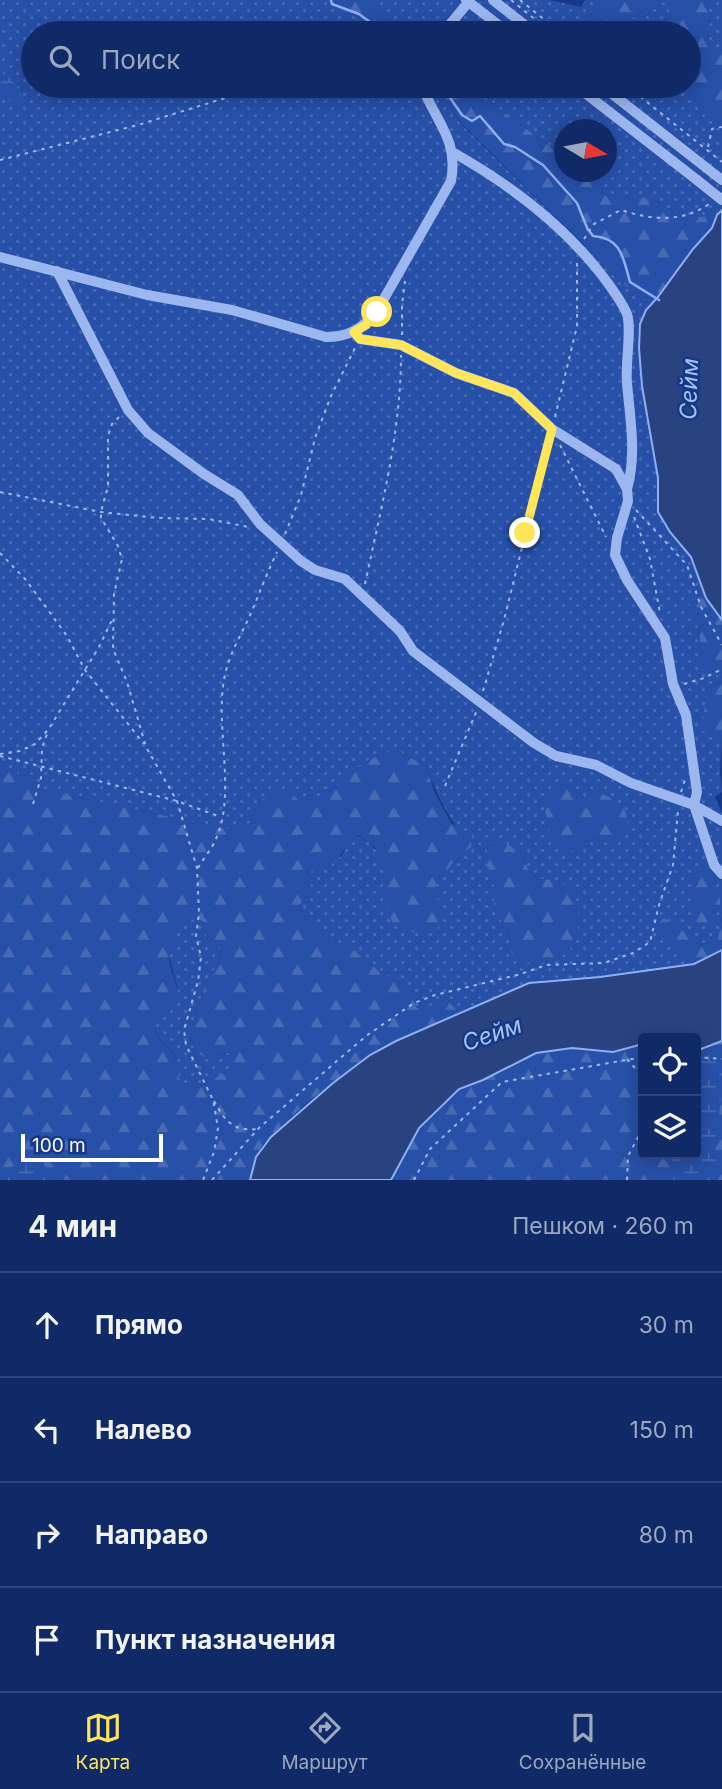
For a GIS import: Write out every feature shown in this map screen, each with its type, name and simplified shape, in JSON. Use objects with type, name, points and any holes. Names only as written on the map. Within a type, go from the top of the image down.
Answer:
[{"type":"street","points":[[493,0],[520,21]]},
{"type":"street","points":[[452,21],[468,1],[494,21]]},
{"type":"street","points":[[357,336],[377,312],[451,181],[454,153],[445,130],[427,98]]},
{"type":"street","points":[[591,98],[722,200]]},
{"type":"street","points":[[617,98],[722,180]]},
{"type":"street","points":[[454,153],[485,170],[535,207],[580,248],[613,290],[628,316],[625,365],[634,453],[627,489],[628,501],[615,555],[627,580],[665,638],[673,684],[686,715],[690,735],[697,792],[694,806],[714,865],[722,874]]},
{"type":"street","points":[[0,257],[147,295],[232,310],[326,337],[357,336],[401,345],[456,373],[514,393],[552,429],[617,469],[627,489]]},
{"type":"street","points":[[57,271],[128,409],[148,433],[238,495],[260,524],[301,561],[315,570],[345,579],[400,631],[413,651],[534,743],[556,756],[596,765],[631,783],[694,806],[722,821]]},
{"type":"path","points":[[511,0],[537,21]]},
{"type":"path","points":[[520,0],[546,21]]},
{"type":"path","points":[[0,160],[138,125],[225,98]]},
{"type":"path","points":[[642,98],[722,162]]},
{"type":"path","points":[[708,147],[712,129],[722,127]]},
{"type":"path","points":[[363,595],[393,450],[401,382],[402,304],[406,278]]},
{"type":"path","points":[[197,868],[216,840],[222,817],[225,759],[222,713],[224,680],[234,644],[251,612],[301,495],[315,438],[357,336]]},
{"type":"path","points":[[128,409],[112,424],[108,436],[108,486],[101,512],[122,559],[114,594],[113,649],[127,682],[146,747]]},
{"type":"path","points":[[552,429],[615,555]]},
{"type":"path","points":[[444,786],[480,703],[552,429]]},
{"type":"path","points":[[0,492],[101,512],[159,518],[209,519],[247,527],[260,524]]},
{"type":"path","points":[[628,501],[650,559],[660,612]]},
{"type":"path","points":[[628,501],[687,565],[701,607],[722,645]]},
{"type":"path","points":[[0,553],[26,580],[67,636],[85,670],[146,747],[177,802],[197,868],[199,912],[196,936],[201,957],[198,981],[184,1030],[186,1045],[223,1116],[232,1126],[246,1130],[259,1128]]},
{"type":"path","points":[[0,755],[20,751],[35,744],[48,730],[113,619]]},
{"type":"path","points":[[677,693],[684,684],[722,669]]},
{"type":"path","points":[[33,804],[42,767],[42,748],[48,730]]},
{"type":"path","points":[[0,755],[177,802],[222,817]]},
{"type":"path","points":[[212,1180],[259,1128],[366,1036],[414,1003],[546,965],[604,963],[633,953],[650,942],[673,865],[678,799],[685,779]]},
{"type":"path","points":[[701,1057],[722,1059]]},
{"type":"path","points":[[414,1180],[430,1149],[502,1082],[638,1058]]},
{"type":"path","points":[[626,1059],[638,1072]]},
{"type":"path","points":[[203,1180],[214,1152],[218,1128],[213,1100]]},
{"type":"path","points":[[627,1180],[628,1156],[638,1137]]},
{"type":"green space","points":[[0,0],[332,0],[361,21],[21,21],[21,98],[443,98],[462,125],[632,292],[651,305],[640,324],[639,348],[642,386],[658,478],[658,512],[691,557],[706,598],[698,596],[688,607],[698,626],[703,664],[722,678],[722,681],[715,684],[714,738],[722,739],[722,792],[715,797],[722,813],[722,918],[719,939],[698,946],[657,937],[694,964],[600,977],[546,980],[518,987],[460,1014],[446,999],[425,1011],[416,1007],[412,989],[380,972],[355,951],[315,931],[298,907],[311,891],[311,871],[342,856],[350,834],[369,843],[382,859],[387,875],[386,901],[441,909],[433,888],[454,861],[471,847],[445,809],[426,766],[396,750],[372,758],[315,799],[300,801],[290,792],[260,802],[250,823],[236,831],[39,789],[12,770],[0,771]],"holes":[[[568,785],[583,797],[614,843],[591,838],[569,852]],[[523,856],[527,867],[537,879],[559,883],[572,893],[577,909],[578,932],[511,952],[508,930],[494,910],[494,880]],[[697,884],[707,886],[696,909],[689,895]]]},
{"type":"green space","points":[[332,0],[365,0],[390,21],[361,21]]},
{"type":"green space","points":[[365,0],[549,0],[581,7],[585,0],[608,0],[590,15],[592,21],[390,21]]},
{"type":"green space","points":[[608,0],[704,0],[710,15],[708,44],[722,51],[722,122],[708,117],[697,98],[701,98],[701,21],[665,21],[667,5],[651,6],[627,21],[592,21],[590,15]]},
{"type":"green space","points":[[704,0],[722,0],[722,51],[708,45],[710,15]]},
{"type":"green space","points":[[667,5],[666,19],[622,21],[651,6]]},
{"type":"green space","points":[[0,72],[15,84],[24,103],[17,104],[0,97]]},
{"type":"green space","points":[[444,98],[485,98],[554,150],[554,182],[600,182],[603,195],[637,199],[643,197],[686,219],[717,215],[712,228],[651,305],[632,292],[462,124]]},
{"type":"green space","points":[[485,98],[697,98],[708,117],[722,122],[722,210],[717,215],[703,219],[686,219],[643,197],[637,199],[603,195],[600,182],[617,182],[617,119],[554,119],[554,150]]},
{"type":"green space","points":[[698,596],[706,598],[722,620],[722,678],[703,664],[698,626],[688,607]]},
{"type":"green space","points":[[722,681],[722,739],[714,738],[702,730],[705,704],[715,684]]},
{"type":"green space","points":[[396,750],[426,766],[434,791],[451,823],[472,835],[471,847],[454,861],[434,888],[441,909],[437,931],[416,933],[392,922],[386,901],[386,871],[375,847],[360,836],[350,835],[337,860],[320,870],[311,871],[311,891],[298,907],[315,931],[355,951],[380,972],[412,989],[416,1007],[425,1011],[446,999],[460,1014],[395,1041],[361,1061],[325,1089],[262,1146],[250,1180],[0,1180],[0,771],[12,770],[39,789],[236,831],[250,823],[260,802],[276,788],[290,792],[300,801],[315,799],[372,758]],"holes":[[[193,919],[203,921],[207,938],[220,947],[221,958],[206,983],[190,1032],[195,1052],[206,1058],[231,1052],[234,1058],[227,1071],[198,1088],[188,1086],[179,1078],[176,1057],[157,1036],[154,1018],[171,1010],[178,999],[169,958],[170,945]]]},
{"type":"green space","points":[[568,785],[583,797],[598,792],[619,803],[627,817],[627,834],[614,843],[591,838],[569,852],[552,844],[545,809],[552,789]]},
{"type":"green space","points":[[505,842],[523,856],[527,867],[537,879],[554,880],[570,888],[578,907],[578,932],[569,952],[546,963],[520,962],[511,952],[508,930],[494,910],[494,880],[485,862],[488,843]]},
{"type":"green space","points":[[709,864],[717,875],[707,886],[712,886],[719,895],[721,907],[711,923],[701,927],[695,921],[696,909],[689,895],[697,884],[693,872]]},
{"type":"green space","points":[[664,918],[699,946],[718,939],[722,918],[722,950],[694,964],[657,937],[659,923]]},
{"type":"green space","points":[[193,919],[203,921],[207,937],[220,947],[221,958],[206,983],[190,1032],[195,1052],[206,1058],[231,1052],[235,1058],[227,1071],[198,1088],[188,1086],[178,1077],[176,1057],[157,1036],[153,1018],[171,1010],[178,990],[168,952],[177,930]]},
{"type":"green space","points":[[722,1041],[722,1180],[709,1180],[712,1053],[705,1049]]},
{"type":"green space","points":[[638,1045],[638,1159],[678,1159],[676,1180],[391,1180],[419,1128],[459,1089],[536,1053],[580,1047],[613,1052]]},
{"type":"green space","points":[[701,1050],[715,1052],[722,1063],[722,1093],[715,1142],[717,1180],[669,1180],[673,1159],[701,1159]]},
{"type":"green space","points":[[28,1160],[43,1163],[54,1180],[0,1180],[5,1170]]},
{"type":"water","name":"Сейм","points":[[722,210],[722,620],[706,598],[691,557],[670,532],[658,512],[658,478],[642,386],[639,348],[640,324],[646,310],[712,228]]},
{"type":"water","name":"Сейм","points":[[722,950],[722,1041],[701,1049],[701,1033],[638,1033],[638,1045],[613,1052],[572,1048],[536,1053],[459,1089],[419,1128],[391,1180],[250,1180],[256,1157],[271,1137],[333,1083],[370,1055],[396,1041],[529,983],[600,977],[694,964]]},
{"type":"waterway","points":[[331,0],[332,4],[359,14],[369,21]]},
{"type":"waterway","points":[[450,98],[462,115],[472,121],[480,116],[504,144],[515,147],[543,165],[577,203],[588,230]]},
{"type":"waterway","points":[[590,232],[593,236],[616,245],[623,257],[630,282],[659,300]]},
{"type":"route","points":[[377,312],[366,325],[354,332],[360,339],[401,345],[456,373],[514,393],[552,429],[525,533]]}]
